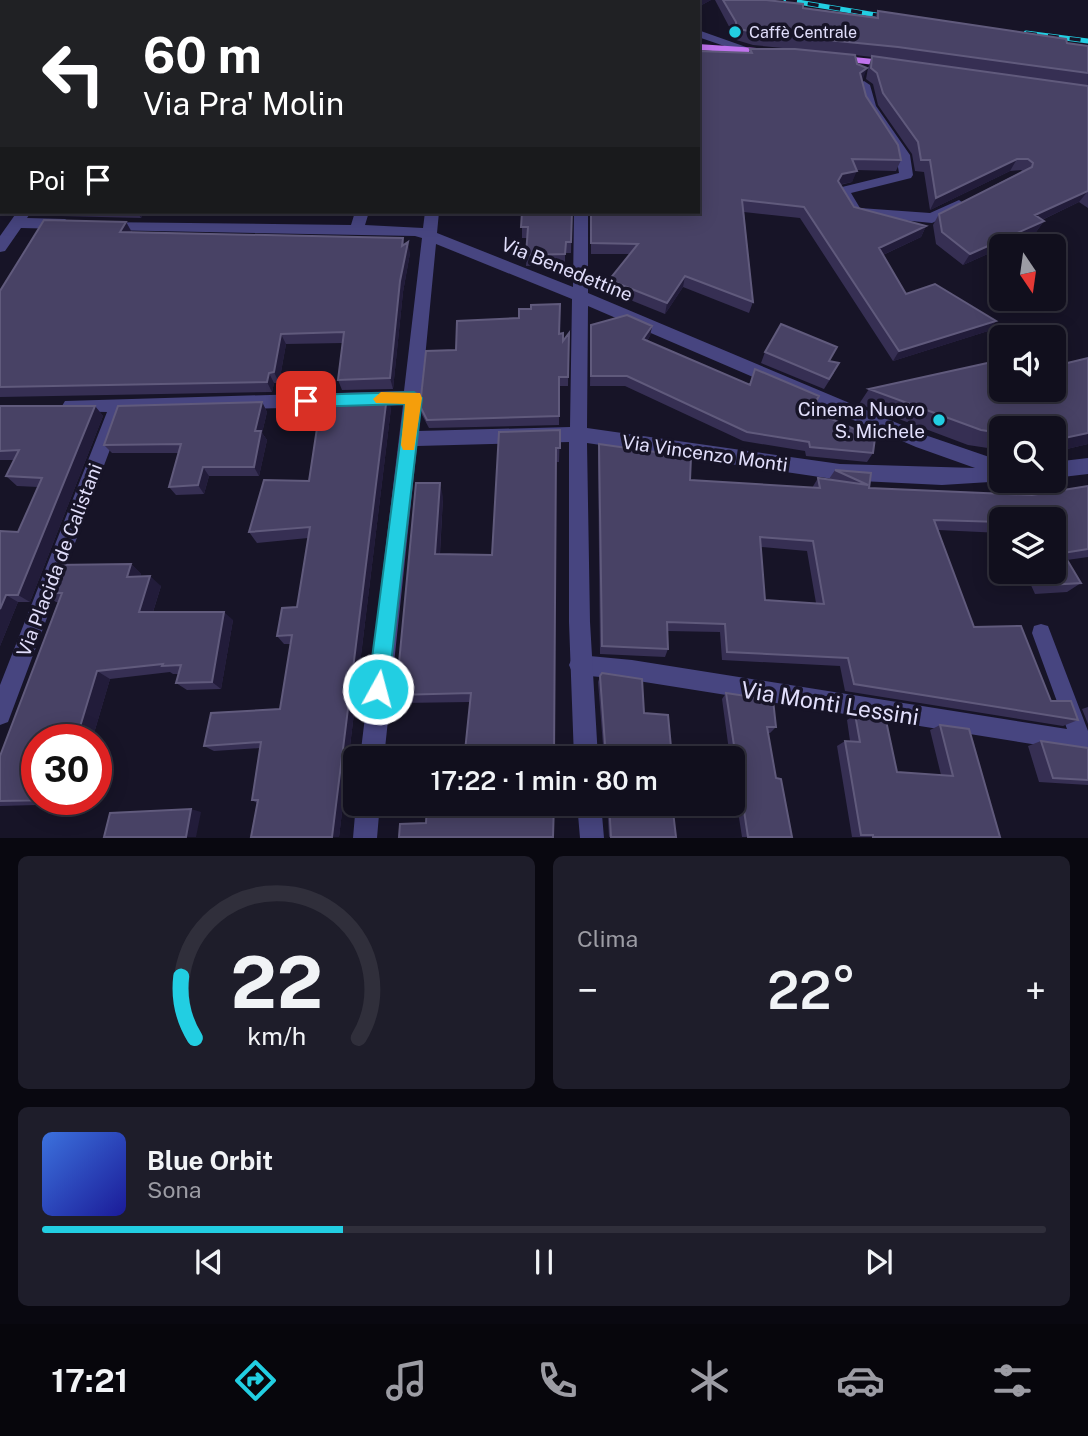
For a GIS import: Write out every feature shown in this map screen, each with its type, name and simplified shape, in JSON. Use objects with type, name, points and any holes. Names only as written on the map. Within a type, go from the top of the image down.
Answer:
[{"type":"main road","points":[[700,47],[781,53]]},
{"type":"main road","points":[[820,57],[900,65]]},
{"type":"street","points":[[700,34],[742,49]]},
{"type":"street","points":[[859,61],[870,106],[903,155],[906,175],[843,191],[855,212],[932,218],[968,200]]},
{"type":"street","points":[[357,230],[361,214]]},
{"type":"street","points":[[373,746],[410,439],[415,358],[432,214]]},
{"type":"street","points":[[581,214],[577,434],[579,665],[585,746]]},
{"type":"street","points":[[0,247],[20,217]]},
{"type":"street","name":"Via Benedettine","points":[[20,217],[417,231],[580,296],[922,442],[989,465]]},
{"type":"street","points":[[57,406],[414,398]]},
{"type":"street","name":"Via Placida de Calistani","points":[[0,714],[118,406]]},
{"type":"street","name":"Via Vincenzo Monti","points":[[410,439],[577,434],[840,472],[942,477],[989,475]]},
{"type":"street","points":[[1066,469],[1088,466]]},
{"type":"street","points":[[365,838],[367,816]]},
{"type":"street","points":[[590,816],[592,838]]},
{"type":"lane","name":"Via Monti Lessini","points":[[1041,633],[1085,751]]},
{"type":"lane","name":"Via Monti Lessini","points":[[579,665],[632,670],[1085,751]]},
{"type":"building","points":[[723,0],[766,0],[803,4],[803,8],[878,18],[878,11],[1066,39],[1067,43],[1088,46],[1088,73],[898,47],[756,33],[736,28],[736,22]]},
{"type":"building","points":[[750,49],[795,49],[855,55],[857,64],[867,68],[860,73],[866,96],[898,145],[901,160],[852,159],[857,171],[842,174],[838,181],[854,207],[926,226],[879,248],[906,294],[935,284],[996,321],[899,351],[804,207],[742,200],[753,302],[685,276],[667,303],[609,280],[638,244],[591,243],[591,214],[700,214],[700,51],[752,53]]},
{"type":"building","points":[[872,56],[1088,86],[1088,191],[1035,215],[1044,221],[1015,234],[989,234],[989,246],[970,254],[942,232],[939,214],[1032,167],[1033,163],[1028,159],[1017,159],[936,198],[930,160],[921,160],[918,142],[883,93],[877,73],[871,68]]},
{"type":"building","points":[[522,214],[572,214],[571,242],[566,242],[565,254],[526,255],[528,227],[521,227]]},
{"type":"building","points":[[44,220],[126,222],[120,232],[403,238],[402,246],[408,242],[400,281],[390,378],[338,380],[344,332],[281,334],[274,372],[269,373],[267,382],[0,387],[0,291]]},
{"type":"building","points":[[560,304],[559,334],[563,333],[563,341],[569,333],[568,377],[559,377],[559,416],[427,420],[420,406],[426,351],[456,350],[457,321],[519,318],[519,309],[531,309],[531,305]]},
{"type":"building","points":[[627,315],[652,326],[643,339],[750,385],[755,369],[819,396],[811,410],[875,438],[873,453],[810,447],[809,442],[747,432],[627,376],[591,376],[591,325]]},
{"type":"building","points":[[781,324],[837,347],[829,361],[839,363],[829,379],[765,352]]},
{"type":"building","points":[[1088,358],[1088,433],[1066,438],[1066,416],[989,416],[989,431],[981,430],[869,389],[989,363],[989,402],[1066,402],[1066,363]]},
{"type":"building","points":[[387,396],[332,837],[251,837],[258,800],[252,800],[261,742],[204,746],[211,713],[280,709],[292,635],[277,636],[282,608],[297,607],[310,527],[249,532],[264,480],[309,481],[319,415],[329,415],[332,397]]},
{"type":"building","points":[[262,402],[255,431],[261,431],[254,467],[203,467],[198,485],[169,487],[181,444],[104,445],[118,406]]},
{"type":"building","points":[[0,406],[95,406],[18,595],[6,595],[0,609],[0,531],[18,532],[42,478],[6,476],[19,450],[0,451]]},
{"type":"building","points":[[560,430],[560,448],[556,448],[554,746],[466,746],[471,693],[396,695],[416,483],[440,483],[435,554],[492,555],[499,432]]},
{"type":"building","points":[[599,444],[691,457],[690,480],[820,488],[818,478],[868,485],[835,470],[871,473],[869,488],[1032,495],[1066,493],[1066,490],[1088,486],[1088,549],[1066,553],[1066,507],[989,507],[989,522],[934,520],[974,627],[1021,626],[1051,701],[1071,701],[1078,720],[854,684],[848,658],[727,652],[725,624],[667,622],[668,649],[602,646]],"holes":[[[760,537],[813,541],[824,604],[765,600]]]},
{"type":"building","points":[[1066,558],[1081,583],[1066,584]]},
{"type":"building","points":[[131,564],[127,577],[150,576],[139,612],[224,612],[212,682],[176,683],[181,665],[162,666],[163,664],[97,671],[81,724],[21,724],[21,801],[0,801],[0,756],[62,593],[43,593],[54,565]]},
{"type":"building","points":[[602,673],[642,679],[644,713],[668,715],[671,746],[605,746],[600,676]]},
{"type":"building","points":[[726,693],[773,700],[776,727],[767,727],[776,778],[781,779],[792,837],[748,837],[745,816],[745,746],[734,746]]},
{"type":"building","points":[[859,712],[885,716],[897,772],[953,776],[940,725],[969,729],[1000,837],[861,835],[845,741],[860,742],[855,714],[860,715]]},
{"type":"building","points":[[1041,741],[1088,748],[1088,780],[1053,778]]},
{"type":"building","points":[[191,809],[186,837],[104,837],[112,813]]},
{"type":"building","points":[[426,816],[554,816],[553,837],[399,837],[400,824],[426,823]]},
{"type":"building","points":[[610,816],[674,816],[676,837],[611,837]]},
{"type":"railway","points":[[786,0],[894,18]]},
{"type":"railway","points":[[1026,33],[1088,41]]},
{"type":"slow traffic","points":[[381,399],[414,398],[409,445]]},
{"type":"place","name":"Caffè Centrale","points":[[735,32]]},
{"type":"place","name":"Cinema Nuovo S. Michele","points":[[939,420]]},
{"type":"route","points":[[306,401],[414,398],[378,689]]}]
